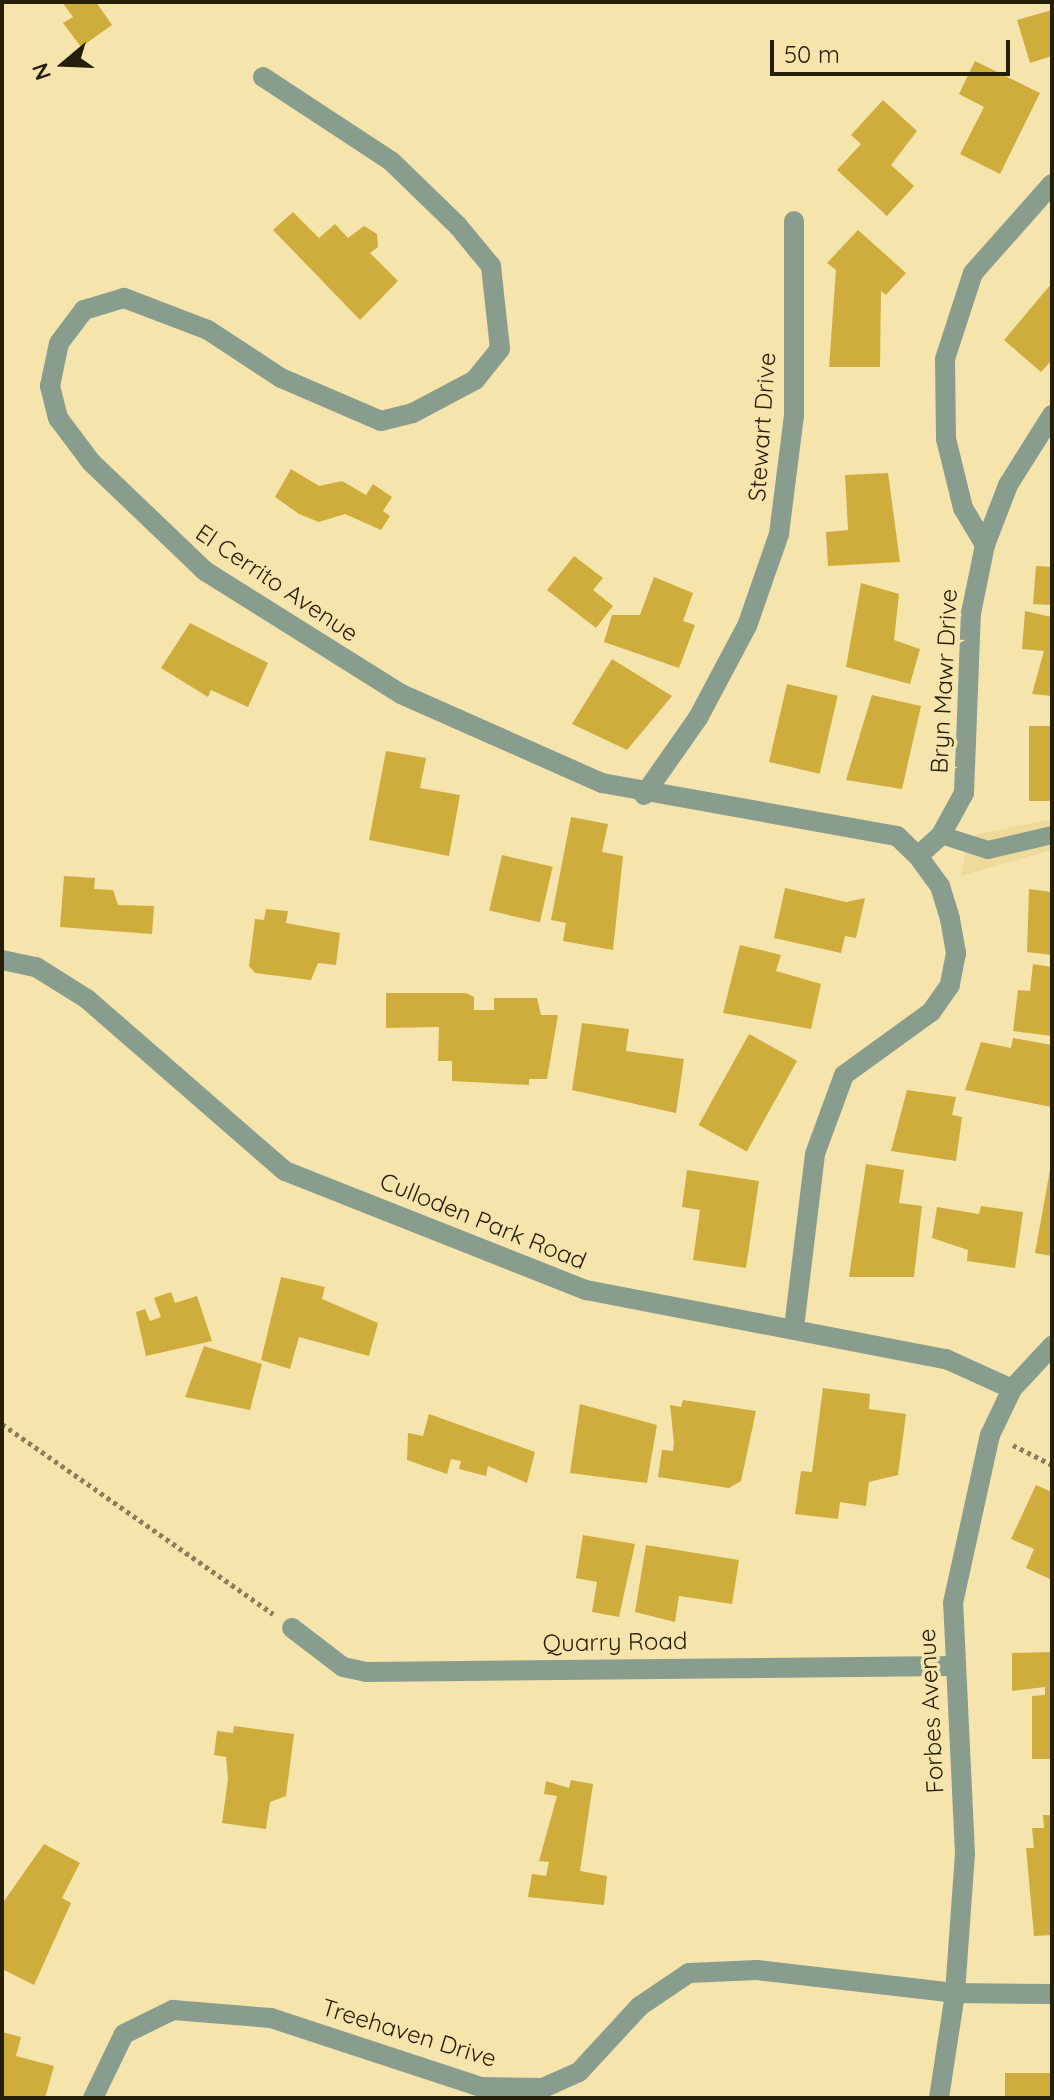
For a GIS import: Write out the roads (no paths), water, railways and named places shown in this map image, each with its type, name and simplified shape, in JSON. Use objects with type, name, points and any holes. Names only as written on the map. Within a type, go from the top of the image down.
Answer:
[{"type":"street","name":"El Cerrito Avenue","points":[[263,77],[391,161],[458,226],[491,266],[500,349],[475,380],[381,421],[281,378],[208,330],[124,298],[84,310],[59,343],[50,386],[58,418],[91,462],[205,571],[401,694],[515,750],[644,795],[897,836],[918,856],[940,886],[950,919],[956,953],[950,985],[931,1012],[844,1075],[815,1154],[794,1327]]},
{"type":"street","points":[[985,545],[963,508],[946,439],[945,359],[973,273],[1052,184]]},
{"type":"street","name":"Stewart Drive","points":[[644,795],[698,718],[747,626],[779,534],[794,415],[794,221]]},
{"type":"street","name":"Bryn Mawr Drive","points":[[918,856],[941,835],[964,793],[971,613],[985,545],[1008,485],[1052,415]]},
{"type":"street","name":"Culloden Park Road","points":[[2,960],[36,967],[87,999],[285,1171],[586,1290],[794,1327],[946,1359],[1012,1389]]},
{"type":"street","name":"Forbes Avenue","points":[[939,2098],[955,1993],[965,1854],[952,1666],[965,1526],[990,1435],[1012,1389],[1052,1346]]},
{"type":"street","name":"Quarry Road","points":[[292,1628],[343,1667],[366,1672],[952,1666]]},
{"type":"street","name":"Treehaven Drive","points":[[93,2098],[124,2034],[173,2010],[271,2018],[481,2087],[543,2088],[579,2072],[640,2006],[689,1973],[757,1970],[955,1993],[1052,1994]]},
{"type":"lane","points":[[941,835],[988,850],[1052,835]]}]
